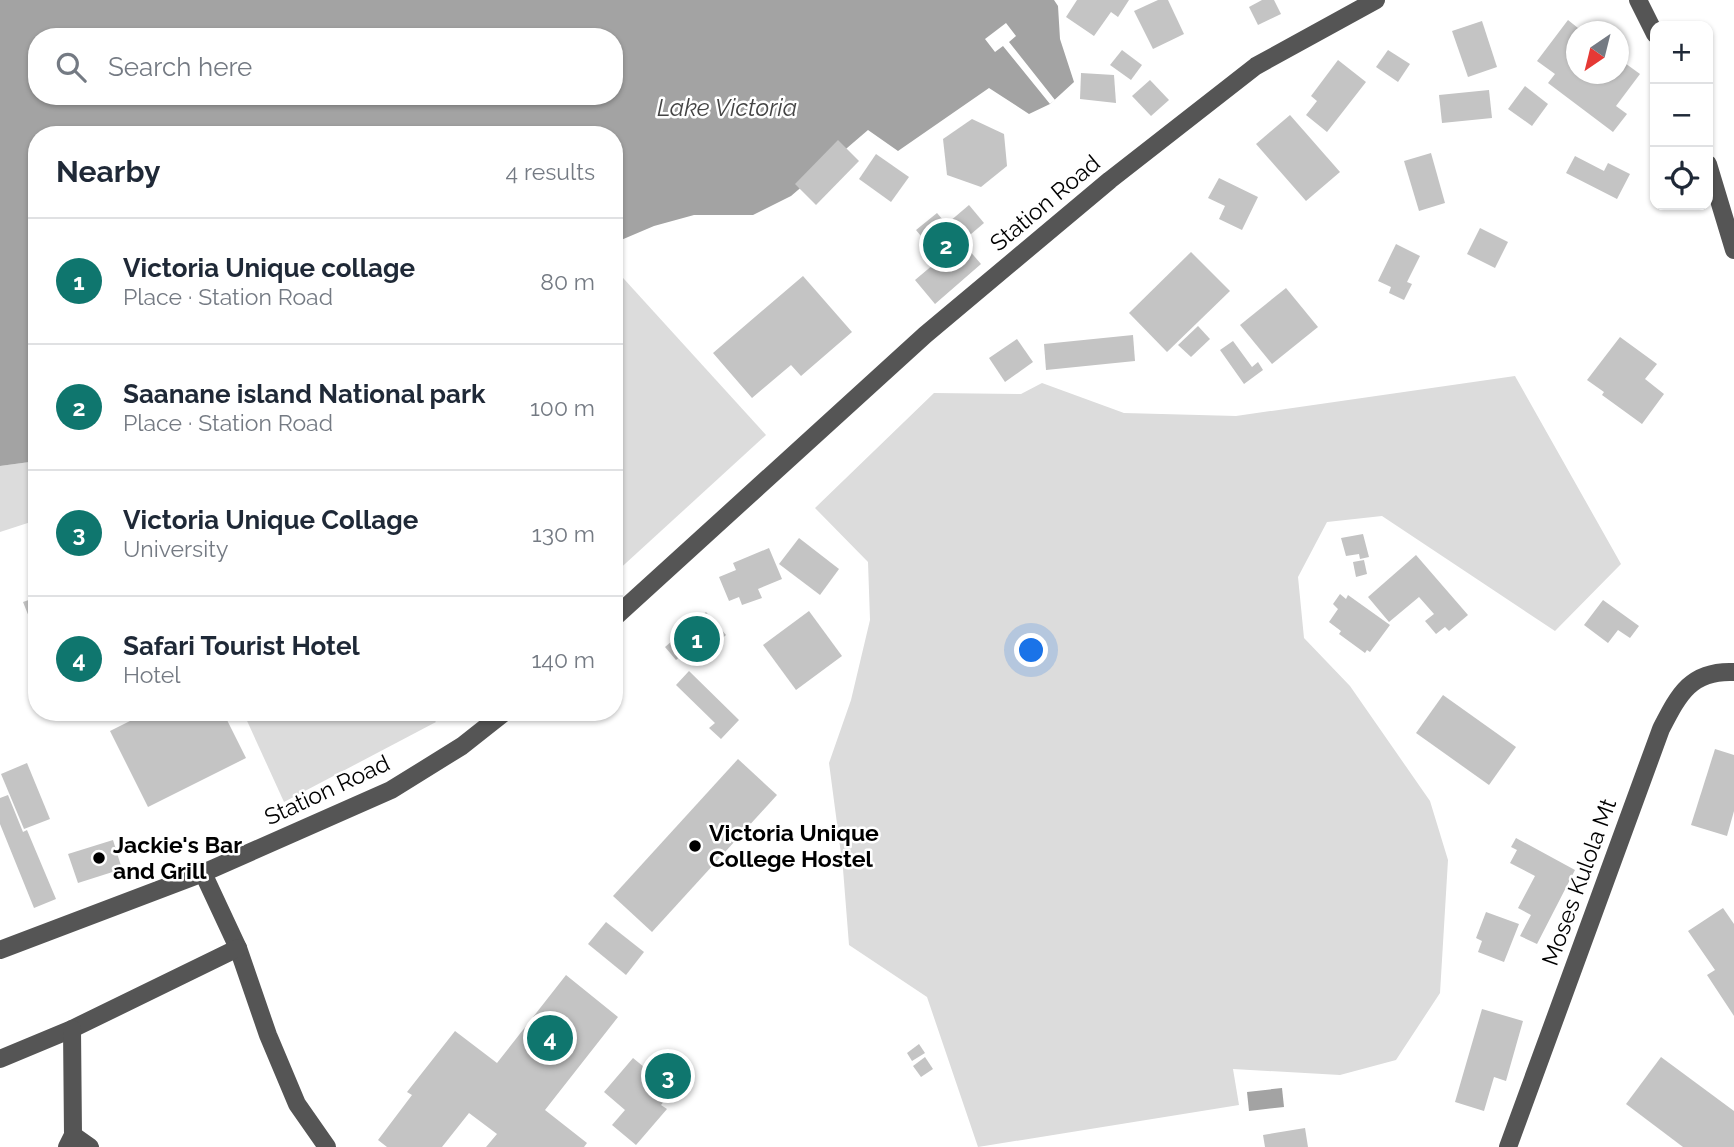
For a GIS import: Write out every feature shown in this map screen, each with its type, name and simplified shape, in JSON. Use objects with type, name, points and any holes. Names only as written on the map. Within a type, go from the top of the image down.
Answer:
[{"type":"street","name":"Station Road","points":[[623,610],[925,335],[1120,172],[1256,66],[1376,0]]},
{"type":"street","points":[[1638,0],[1650,24]]},
{"type":"street","points":[[1713,181],[1734,250]]},
{"type":"street","name":"Moses Kulola Mt","points":[[1508,1147],[1661,729],[1671,709],[1698,677],[1717,671],[1734,672]]},
{"type":"street","name":"Station Road","points":[[0,950],[203,873],[391,790],[462,746],[494,721]]},
{"type":"street","points":[[203,873],[238,948],[268,1035],[297,1104],[327,1147]]},
{"type":"street","points":[[0,1059],[72,1029],[238,948]]},
{"type":"street","points":[[72,1029],[70,1141],[90,1147]]},
{"type":"shaded area","points":[[623,278],[766,435],[623,566]]},
{"type":"shaded area","points":[[1515,376],[1621,564],[1555,631],[1382,516],[1327,522],[1298,577],[1304,638],[1350,686],[1430,801],[1448,860],[1440,993],[1396,1060],[1340,1075],[1233,1069],[1239,1105],[978,1147],[927,997],[849,945],[843,869],[829,763],[851,700],[870,620],[868,562],[815,508],[934,393],[1021,394],[1042,383],[1124,413],[1236,416]]},
{"type":"shaded area","points":[[28,462],[28,523],[0,532],[0,466]]},
{"type":"shaded area","points":[[247,721],[436,722],[284,802]]},
{"type":"water","name":"Lake Victoria","points":[[0,0],[1054,0],[1058,6],[1060,39],[1074,82],[1050,104],[1029,114],[989,88],[898,151],[868,130],[791,196],[753,215],[694,215],[654,226],[623,239],[623,126],[28,126],[28,462],[0,466]]},
{"type":"water","points":[[1282,1088],[1284,1107],[1249,1111],[1247,1092]]},
{"type":"pier","points":[[1006,23],[1016,36],[1009,42],[1055,100],[1050,104],[1003,46],[995,52],[985,39]]},
{"type":"building","points":[[1077,0],[1129,0],[1118,17],[1111,12],[1094,36],[1066,17]]},
{"type":"building","points":[[1158,0],[1168,0],[1184,34],[1153,49],[1134,11]]},
{"type":"building","points":[[1262,0],[1274,0],[1281,14],[1258,25],[1249,7]]},
{"type":"building","points":[[1482,21],[1497,67],[1468,77],[1452,31]]},
{"type":"building","points":[[1566,23],[1566,84],[1629,84],[1629,66],[1640,74],[1616,106],[1627,114],[1613,132],[1548,83],[1555,74],[1537,61]]},
{"type":"building","points":[[1122,50],[1142,65],[1131,80],[1110,65]]},
{"type":"building","points":[[1388,50],[1410,64],[1398,82],[1376,67]]},
{"type":"building","points":[[1338,60],[1366,82],[1327,132],[1306,115],[1317,101],[1311,96]]},
{"type":"building","points":[[1081,73],[1114,75],[1116,103],[1080,99]]},
{"type":"building","points":[[1150,80],[1169,100],[1151,116],[1132,96]]},
{"type":"building","points":[[1525,86],[1548,104],[1532,126],[1508,109]]},
{"type":"building","points":[[1489,90],[1492,118],[1442,123],[1439,95]]},
{"type":"building","points":[[1290,115],[1340,172],[1306,201],[1256,144]]},
{"type":"building","points":[[972,119],[1004,134],[1007,166],[981,187],[947,175],[943,139]]},
{"type":"building","points":[[838,140],[859,161],[816,205],[795,184]]},
{"type":"building","points":[[1431,153],[1445,203],[1419,211],[1404,161]]},
{"type":"building","points":[[876,154],[909,177],[891,202],[859,179]]},
{"type":"building","points":[[1575,156],[1604,171],[1608,163],[1630,174],[1617,199],[1566,173]]},
{"type":"building","points":[[1219,178],[1258,197],[1242,230],[1219,219],[1225,206],[1208,198]]},
{"type":"building","points":[[969,205],[984,223],[964,240],[949,222]]},
{"type":"building","points":[[937,213],[981,264],[935,304],[915,280],[940,259],[916,230]]},
{"type":"building","points":[[1480,228],[1508,242],[1495,268],[1467,254]]},
{"type":"building","points":[[1396,244],[1420,256],[1407,282],[1412,284],[1404,300],[1389,293],[1391,287],[1378,281]]},
{"type":"building","points":[[1191,252],[1230,291],[1167,352],[1129,313]]},
{"type":"building","points":[[803,276],[852,332],[801,376],[791,365],[752,398],[713,353]]},
{"type":"building","points":[[1286,288],[1318,327],[1272,364],[1240,325]]},
{"type":"building","points":[[1198,326],[1210,339],[1191,357],[1178,345]]},
{"type":"building","points":[[1133,335],[1135,361],[1046,370],[1044,344]]},
{"type":"building","points":[[1620,337],[1657,364],[1645,379],[1664,394],[1642,424],[1602,395],[1604,392],[1587,380]]},
{"type":"building","points":[[1017,339],[1033,362],[1005,382],[989,358]]},
{"type":"building","points":[[1233,341],[1252,367],[1258,362],[1263,370],[1244,384],[1220,350]]},
{"type":"building","points":[[1363,534],[1369,557],[1360,559],[1359,554],[1346,556],[1341,538]]},
{"type":"building","points":[[799,538],[839,569],[820,595],[779,564]]},
{"type":"building","points":[[769,548],[782,579],[758,589],[762,598],[742,605],[739,597],[729,601],[719,577],[736,570],[733,563]]},
{"type":"building","points":[[1416,555],[1468,615],[1449,631],[1445,627],[1436,634],[1425,621],[1434,614],[1419,597],[1389,622],[1368,597]]},
{"type":"building","points":[[1364,560],[1367,574],[1356,577],[1353,562]]},
{"type":"building","points":[[1340,594],[1346,599],[1348,595],[1390,625],[1370,652],[1367,650],[1365,653],[1339,634],[1341,631],[1329,622],[1338,609],[1333,604]]},
{"type":"building","points":[[28,600],[28,614],[23,602]]},
{"type":"building","points":[[1603,600],[1639,626],[1630,638],[1618,630],[1608,643],[1584,625]]},
{"type":"building","points":[[809,611],[842,656],[796,690],[763,645]]},
{"type":"building","points":[[706,612],[726,635],[704,654],[696,644],[676,660],[665,647]]},
{"type":"building","points":[[689,671],[739,720],[721,739],[709,728],[715,723],[676,685]]},
{"type":"building","points":[[1443,695],[1516,747],[1489,785],[1416,733]]},
{"type":"building","points":[[130,721],[228,721],[246,758],[148,807],[110,731]]},
{"type":"building","points":[[1715,749],[1734,755],[1734,811],[1727,836],[1691,825]]},
{"type":"building","name":"Victoria Unique College Hostel","points":[[738,759],[777,795],[652,932],[613,896]]},
{"type":"building","points":[[27,763],[50,819],[24,829],[1,774]]},
{"type":"building","points":[[8,795],[23,832],[27,830],[56,899],[34,908],[0,824],[0,798]]},
{"type":"building","points":[[1516,838],[1575,870],[1537,944],[1520,936],[1531,915],[1518,908],[1535,876],[1510,863],[1517,850],[1511,847]]},
{"type":"building","points":[[113,840],[122,869],[78,883],[68,854]]},
{"type":"building","points":[[1723,908],[1734,924],[1734,1016],[1707,975],[1715,970],[1688,931]]},
{"type":"building","points":[[1486,912],[1519,924],[1504,962],[1478,952],[1482,941],[1476,938]]},
{"type":"building","points":[[606,922],[644,952],[626,975],[588,944]]},
{"type":"building","points":[[566,975],[618,1017],[545,1110],[587,1143],[584,1147],[486,1147],[497,1134],[469,1113],[442,1147],[387,1147],[378,1140],[412,1095],[407,1092],[455,1031],[497,1063]]},
{"type":"building","points":[[1482,1009],[1523,1021],[1506,1081],[1494,1077],[1484,1111],[1455,1102]]},
{"type":"building","points":[[919,1044],[925,1053],[912,1061],[907,1053]]},
{"type":"building","points":[[669,1049],[689,1066],[669,1088],[673,1091],[661,1105],[667,1109],[636,1145],[612,1125],[625,1110],[604,1092],[633,1058],[650,1072]]},
{"type":"building","points":[[925,1057],[933,1069],[921,1077],[913,1066]]},
{"type":"building","points":[[1661,1057],[1734,1111],[1734,1147],[1683,1147],[1626,1104]]},
{"type":"building","points":[[1305,1128],[1308,1147],[1265,1147],[1263,1135]]},
{"type":"place","name":"Saanane island National park","points":[[946,245]]},
{"type":"place","name":"Victoria Unique collage","points":[[697,639]]},
{"type":"place","name":"Victoria Unique College Hostel","points":[[695,846]]},
{"type":"place","name":"Jackie's Bar and Grill","points":[[99,858]]},
{"type":"place","name":"Safari Tourist Hotel","points":[[550,1038]]},
{"type":"place","name":"Victoria Unique Collage","points":[[668,1076]]}]
